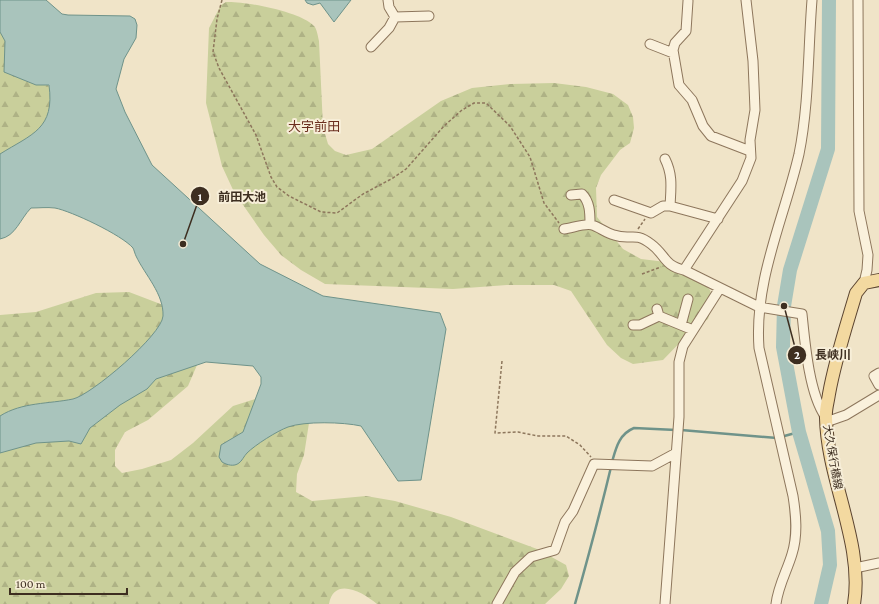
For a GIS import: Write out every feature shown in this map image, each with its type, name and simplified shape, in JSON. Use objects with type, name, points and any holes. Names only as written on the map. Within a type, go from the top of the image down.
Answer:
[{"type":"main road","points":[[864,283],[879,280]]},
{"type":"main road","name":"大久保行橋線","points":[[854,604],[857,587],[855,568],[832,463],[826,419],[832,380],[844,331],[856,294],[864,283]]},
{"type":"street","points":[[388,0],[389,7],[395,17]]},
{"type":"street","points":[[688,0],[686,31],[675,43],[673,53],[679,85],[692,100],[703,126],[711,136],[750,151]]},
{"type":"street","points":[[684,270],[742,181],[750,158],[750,140],[755,110],[753,61],[746,0]]},
{"type":"street","points":[[776,604],[780,585],[792,554],[796,520],[793,496],[759,348],[757,326],[762,308],[763,279],[798,155],[803,131],[812,0]]},
{"type":"street","points":[[858,0],[859,211],[868,256],[864,283]]},
{"type":"street","points":[[395,17],[429,16]]},
{"type":"street","points":[[371,47],[389,28],[395,17]]},
{"type":"street","points":[[650,44],[673,53]]},
{"type":"street","points":[[665,159],[670,170],[672,186],[670,206]]},
{"type":"street","points":[[576,192],[586,198],[589,207],[590,224]]},
{"type":"street","points":[[614,200],[651,213],[663,206],[670,206],[718,218]]},
{"type":"street","points":[[564,229],[590,224],[614,235],[626,238],[639,236],[653,245],[669,265],[684,270],[762,308],[802,314],[806,348],[818,406],[826,419],[846,415],[879,395]]},
{"type":"street","points":[[665,604],[679,417],[679,362],[683,346],[720,288]]},
{"type":"street","points":[[681,325],[688,299]]},
{"type":"street","points":[[633,325],[640,325],[658,312],[693,330]]},
{"type":"street","points":[[879,373],[874,376],[879,385]]},
{"type":"street","points":[[497,604],[515,572],[531,557],[555,550],[566,522],[573,511],[594,464],[652,466],[676,453]]},
{"type":"street","points":[[855,568],[879,563]]},
{"type":"path","points":[[222,0],[216,27],[213,52],[219,68],[256,135],[271,177],[277,186],[289,196],[321,212],[337,213],[363,194],[393,178],[406,169],[444,126],[462,110],[474,102],[486,103],[510,126],[530,157],[544,203],[564,229]]},
{"type":"path","points":[[635,236],[638,229],[651,213]]},
{"type":"path","points":[[642,274],[669,265]]},
{"type":"path","points":[[502,361],[495,433],[518,432],[538,436],[566,436],[580,445],[598,465]]},
{"type":"green space","points":[[226,2],[246,3],[272,8],[297,16],[314,26],[317,31],[319,41],[323,127],[328,144],[335,151],[346,155],[372,149],[441,101],[472,88],[511,84],[554,83],[586,87],[613,94],[628,105],[633,117],[634,128],[630,143],[620,150],[601,175],[596,188],[597,217],[623,249],[641,259],[666,262],[700,279],[710,290],[713,302],[708,319],[691,331],[663,360],[633,364],[621,358],[607,345],[571,291],[554,285],[507,285],[453,289],[325,284],[301,270],[281,255],[264,235],[234,192],[222,166],[206,103],[209,28],[221,5]]},
{"type":"green space","points":[[0,19],[43,76],[56,101],[61,116],[0,191]]},
{"type":"green space","points":[[129,292],[184,313],[193,341],[197,365],[188,386],[148,420],[125,432],[115,450],[115,466],[122,473],[142,469],[171,460],[193,443],[233,406],[268,395],[309,423],[304,455],[297,474],[296,492],[312,501],[366,496],[395,501],[451,517],[537,549],[566,565],[569,576],[561,589],[545,604],[377,604],[357,591],[343,589],[337,590],[332,595],[329,604],[0,604],[0,315],[36,312],[96,293]]},
{"type":"water","points":[[0,0],[46,0],[62,14],[130,16],[135,19],[137,25],[136,38],[124,59],[116,89],[125,112],[152,165],[260,264],[323,296],[440,313],[446,329],[421,480],[398,481],[361,426],[344,424],[314,423],[288,427],[255,446],[237,464],[230,465],[222,462],[219,457],[221,445],[243,432],[261,384],[261,377],[253,366],[206,362],[156,379],[147,389],[120,405],[90,428],[81,444],[69,441],[36,443],[0,453],[0,416],[17,408],[64,401],[82,395],[109,376],[139,350],[160,325],[163,316],[157,292],[133,248],[108,230],[55,208],[31,208],[14,231],[0,239],[0,154],[31,135],[39,128],[45,121],[50,100],[49,85],[36,85],[4,72],[5,41],[0,32]]},
{"type":"water","points":[[305,0],[351,0],[334,22],[320,3],[313,5],[307,3]]},
{"type":"waterway","points":[[821,604],[830,565],[828,531],[799,432],[783,347],[784,306],[790,270],[828,149],[829,0]]},
{"type":"waterway","points":[[612,462],[619,442],[625,434],[634,428],[676,430]]},
{"type":"waterway","points":[[681,430],[777,438],[799,432]]},
{"type":"waterway","points":[[575,604],[611,467]]},
{"type":"place","name":"前田大池","points":[[183,244]]},
{"type":"place","name":"長峡川","points":[[784,306]]},
{"type":"district","name":"大字前田","points":[[314,126]]}]
